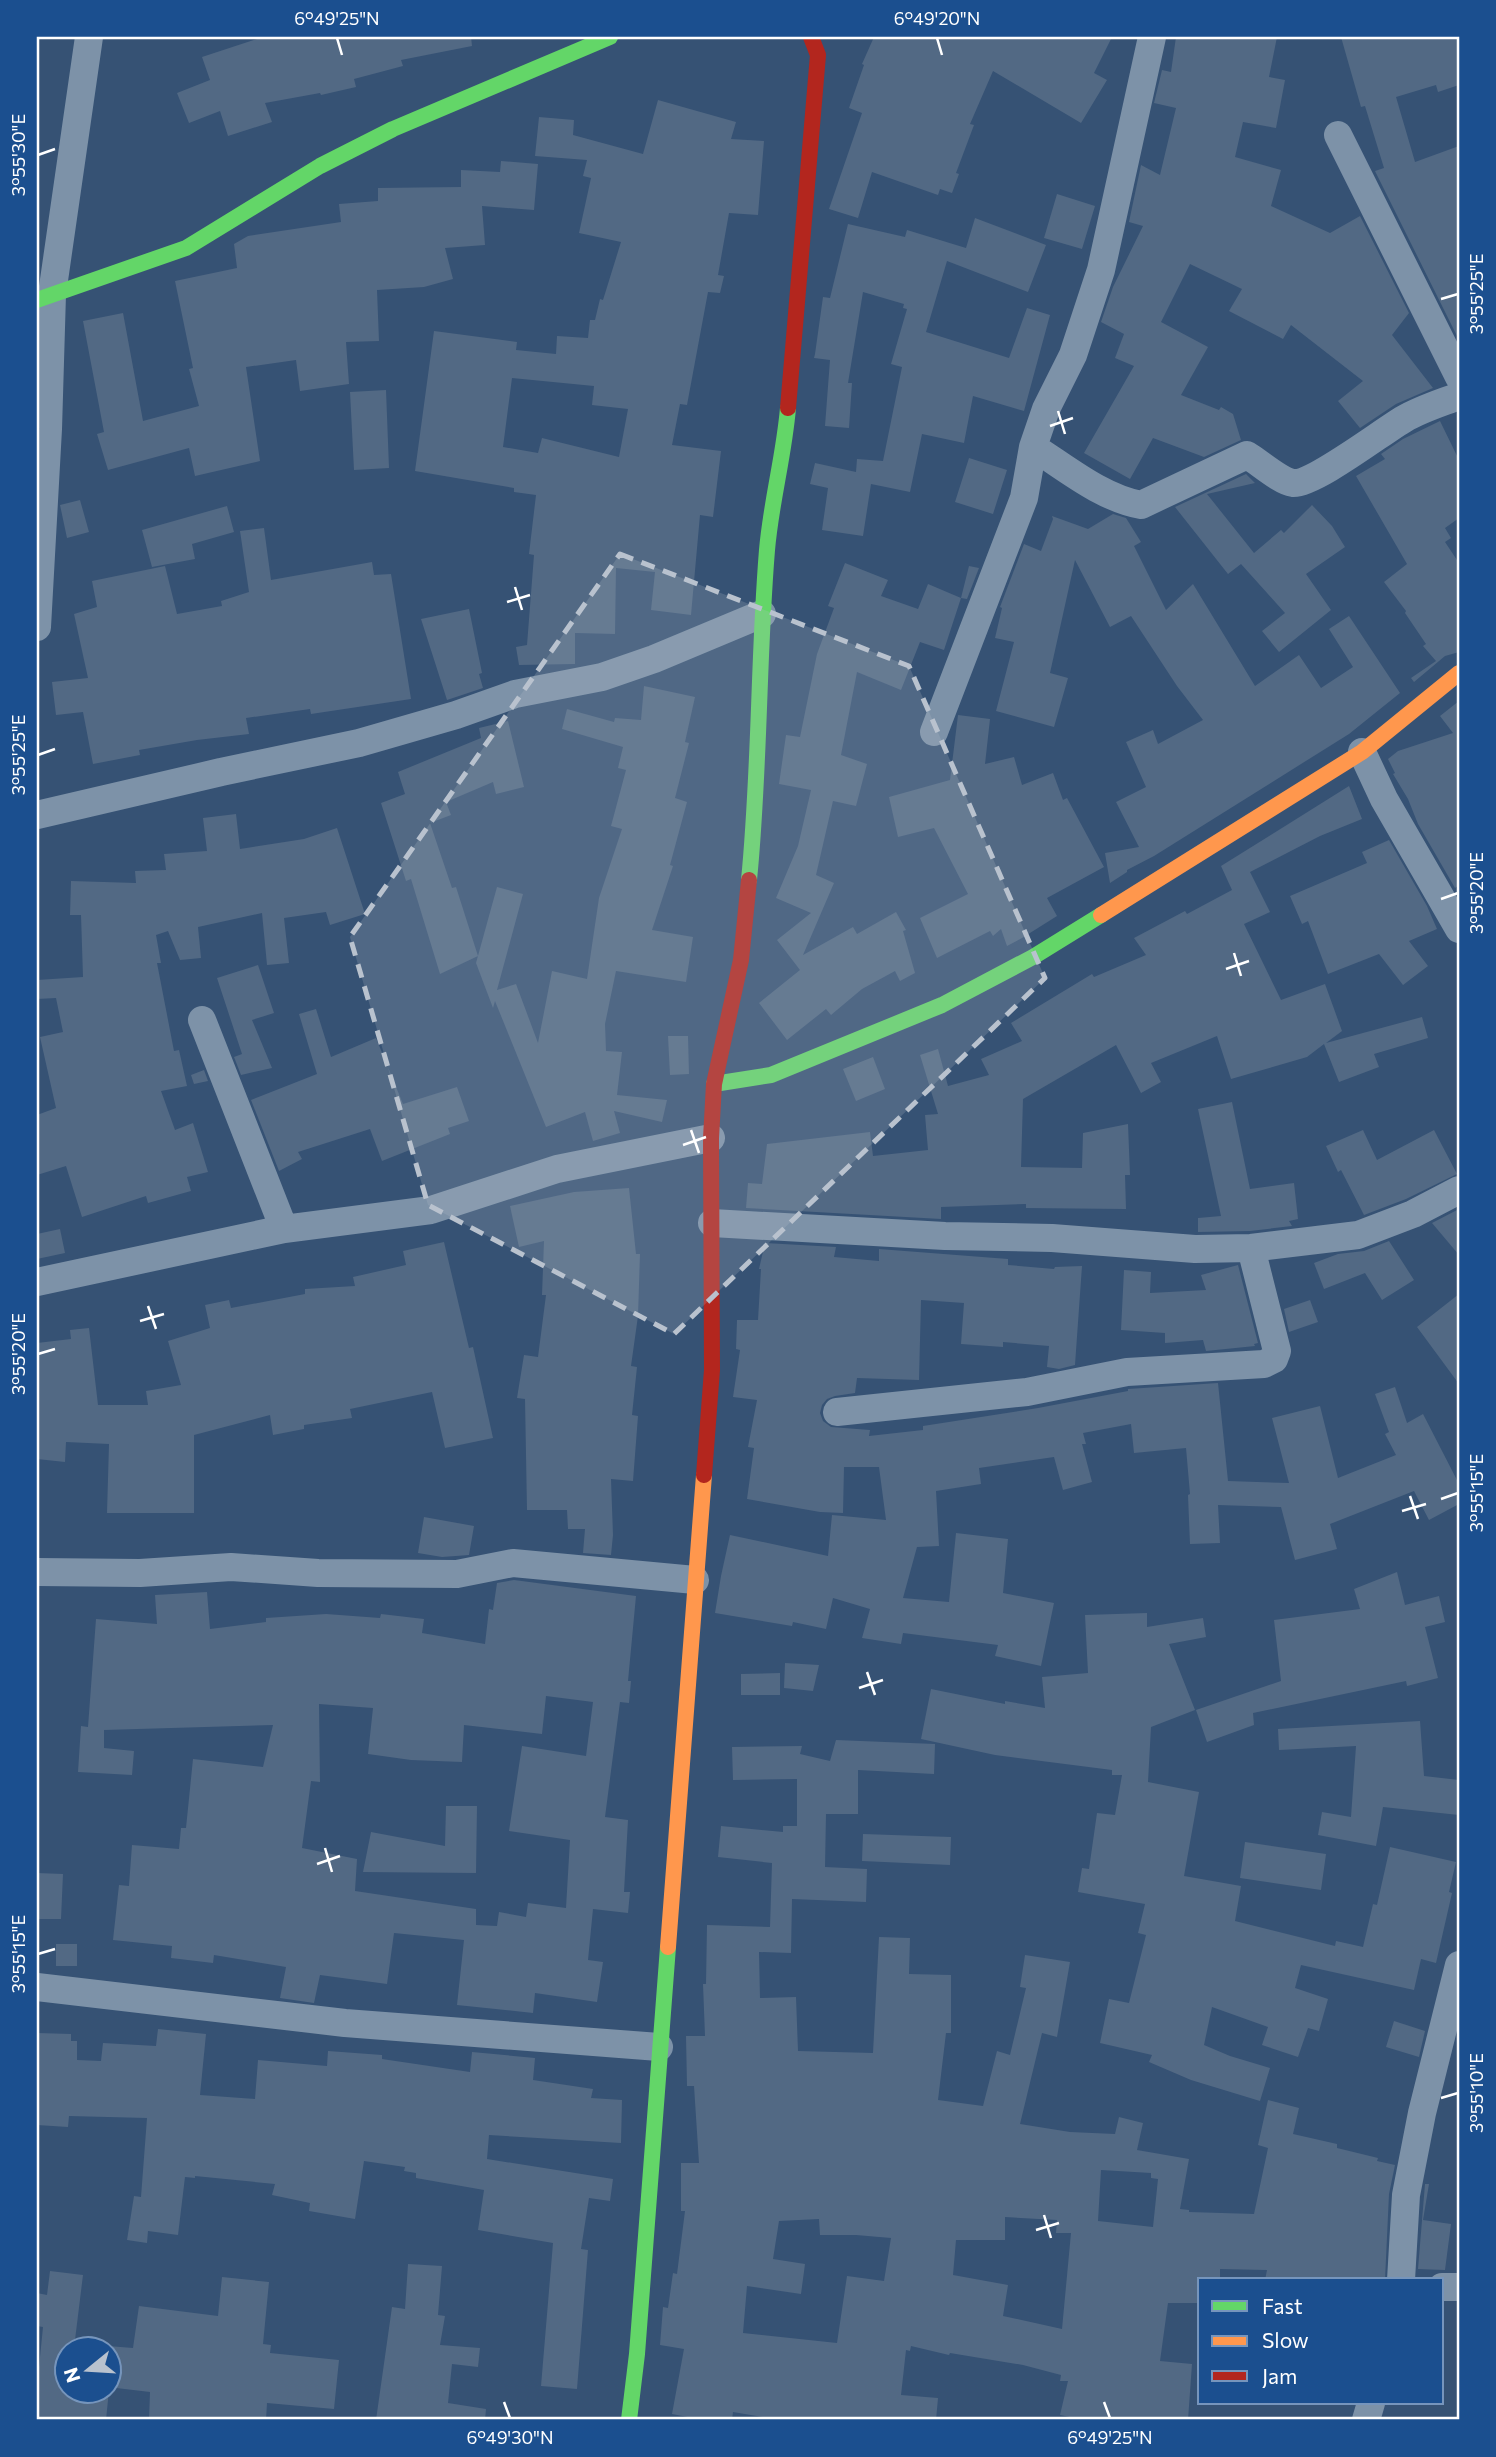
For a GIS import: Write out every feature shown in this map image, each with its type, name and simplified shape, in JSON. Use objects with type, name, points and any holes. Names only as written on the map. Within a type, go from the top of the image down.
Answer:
[{"type":"street","points":[[37,626],[48,429],[45,297],[89,37]]},
{"type":"street","points":[[45,297],[186,248],[320,166],[393,129],[610,37]]},
{"type":"street","points":[[629,2420],[637,2354],[712,1370],[711,1138],[714,1084],[741,960],[756,807],[762,614],[767,545],[787,419],[818,55],[811,37]]},
{"type":"street","points":[[818,55],[831,37]]},
{"type":"street","points":[[934,732],[1024,498],[1033,447],[1046,409],[1073,355],[1101,270],[1152,37]]},
{"type":"street","points":[[1338,135],[1459,377]]},
{"type":"street","points":[[1033,447],[1103,491],[1141,505],[1247,455],[1282,479],[1293,483],[1305,480],[1406,418],[1459,396]]},
{"type":"street","points":[[37,816],[359,743],[456,715],[515,694],[602,677],[654,659],[762,614]]},
{"type":"street","points":[[714,1084],[771,1075],[942,1005],[1033,957],[1362,752],[1459,673]]},
{"type":"street","points":[[1362,752],[1384,799],[1459,929]]},
{"type":"street","points":[[202,1020],[284,1229]]},
{"type":"street","points":[[37,1282],[284,1229],[431,1210],[556,1169],[711,1138]]},
{"type":"street","points":[[712,1223],[932,1235],[1052,1238],[1195,1249],[1251,1248],[1358,1235],[1413,1214],[1459,1190]]},
{"type":"street","points":[[837,1412],[1027,1392],[1127,1372],[1264,1364],[1274,1359],[1277,1351],[1251,1248]]},
{"type":"street","points":[[37,1572],[139,1573],[231,1567],[318,1573],[457,1574],[513,1563],[695,1580]]},
{"type":"street","points":[[1401,2278],[1406,2195],[1422,2113],[1458,1981]]},
{"type":"street","points":[[37,1987],[345,2023],[659,2047]]},
{"type":"street","points":[[637,2354],[647,2409]]},
{"type":"highlighted area","points":[[620,554],[909,666],[1045,978],[674,1334],[428,1205],[350,937]]},
{"type":"building","points":[[263,37],[471,37],[472,46],[401,60],[403,66],[354,79],[356,87],[265,103],[272,122],[228,136],[220,111],[189,123],[177,93],[210,80],[202,57]]},
{"type":"building","points":[[874,37],[1112,37],[1094,73],[1107,80],[1081,123],[993,71],[970,124],[974,125],[956,173],[959,174],[952,193],[940,189],[938,195],[872,172],[858,218],[829,209],[862,113],[849,108],[864,65],[862,64]]},
{"type":"building","points":[[1176,37],[1277,37],[1269,77],[1285,80],[1276,128],[1243,122],[1235,157],[1281,170],[1271,206],[1330,233],[1360,216],[1409,313],[1392,335],[1433,388],[1396,404],[1360,428],[1338,401],[1363,381],[1291,325],[1283,339],[1229,311],[1242,289],[1190,264],[1161,322],[1208,347],[1181,395],[1219,410],[1221,407],[1233,414],[1241,440],[1204,457],[1153,438],[1130,479],[1084,453],[1134,366],[1115,358],[1124,334],[1101,322],[1113,287],[1143,226],[1129,222],[1141,165],[1160,175],[1176,108],[1154,103],[1162,70],[1171,72]]},
{"type":"building","points":[[1341,37],[1459,37],[1459,85],[1438,92],[1436,85],[1396,97],[1415,162],[1459,146],[1459,340],[1375,171],[1384,168],[1365,106],[1361,107]]},
{"type":"building","points":[[658,100],[736,122],[731,139],[764,141],[758,215],[729,213],[718,275],[724,276],[720,293],[708,292],[687,405],[680,404],[672,445],[721,451],[713,517],[700,515],[691,615],[651,610],[655,572],[616,568],[615,634],[575,633],[575,664],[519,665],[516,647],[527,645],[534,555],[529,554],[536,495],[514,492],[514,488],[415,471],[434,331],[517,342],[516,350],[556,354],[557,336],[588,338],[590,320],[595,320],[600,299],[603,300],[621,242],[579,233],[591,178],[583,176],[587,160],[535,156],[539,117],[574,120],[573,135],[643,154]],"holes":[[[512,378],[594,386],[592,405],[628,409],[619,457],[542,438],[538,453],[503,447]]]},
{"type":"building","points":[[501,161],[538,164],[534,210],[482,206],[485,245],[445,248],[453,279],[424,287],[377,290],[379,341],[346,342],[349,384],[300,391],[296,360],[246,367],[260,461],[195,476],[189,448],[108,470],[97,434],[104,432],[83,321],[123,313],[143,421],[199,406],[189,369],[193,368],[175,281],[237,268],[234,244],[248,236],[341,222],[339,204],[378,201],[378,188],[461,187],[461,170],[500,172]]},
{"type":"building","points":[[1057,194],[1095,206],[1082,249],[1044,238]]},
{"type":"building","points":[[975,218],[1046,245],[1028,292],[947,261],[926,332],[1009,358],[1027,308],[1050,315],[1024,411],[973,396],[964,443],[922,434],[910,492],[871,484],[863,536],[822,530],[828,488],[810,484],[815,463],[856,472],[857,459],[883,461],[902,367],[891,364],[907,309],[903,308],[904,304],[863,292],[848,383],[852,383],[849,428],[825,426],[830,360],[814,358],[823,297],[830,298],[848,224],[905,237],[907,230],[966,248]]},
{"type":"building","points":[[386,390],[389,468],[354,470],[350,392]]},
{"type":"building","points":[[1440,421],[1459,460],[1459,518],[1445,528],[1451,538],[1445,542],[1459,563],[1459,652],[1445,656],[1414,682],[1411,678],[1436,661],[1423,646],[1426,644],[1406,611],[1384,582],[1407,564],[1356,476],[1385,459],[1381,454],[1403,439]]},
{"type":"building","points":[[969,458],[1007,470],[993,514],[955,502]]},
{"type":"building","points":[[1246,474],[1255,483],[1207,494],[1254,553],[1281,530],[1284,533],[1312,505],[1332,526],[1345,547],[1306,574],[1331,610],[1279,652],[1262,631],[1285,613],[1241,564],[1228,574],[1175,507]]},
{"type":"building","points":[[80,500],[89,532],[67,538],[60,505]]},
{"type":"building","points":[[227,506],[234,532],[192,544],[195,559],[152,567],[142,530]]},
{"type":"building","points":[[1113,514],[1126,518],[1141,542],[1134,546],[1166,610],[1193,584],[1255,686],[1299,655],[1321,688],[1353,667],[1329,629],[1349,616],[1400,693],[1349,734],[1110,883],[1105,853],[1139,847],[1116,802],[1146,787],[1126,742],[1153,730],[1158,744],[1203,720],[1131,616],[1110,627],[1075,560],[1050,673],[1068,678],[1054,727],[996,711],[1014,642],[995,638],[1002,608],[1000,607],[1024,544],[1041,551],[1052,516],[1088,529]]},
{"type":"building","points":[[264,528],[271,580],[372,562],[374,575],[391,574],[411,699],[311,714],[310,709],[246,718],[249,734],[139,750],[140,755],[93,764],[83,712],[56,715],[52,682],[88,678],[74,614],[97,607],[92,581],[165,566],[177,614],[222,606],[221,601],[249,592],[240,531]]},
{"type":"building","points":[[845,563],[888,580],[881,596],[918,609],[928,584],[961,598],[944,650],[920,642],[901,690],[857,672],[841,755],[867,764],[856,806],[833,801],[816,875],[834,883],[803,955],[853,927],[857,934],[896,912],[906,930],[903,931],[915,973],[900,981],[895,971],[862,989],[831,1015],[826,1009],[787,1040],[759,1003],[800,970],[777,940],[811,913],[776,898],[798,846],[811,790],[779,784],[786,735],[800,737],[817,654],[834,608],[828,606]]},
{"type":"building","points":[[969,566],[979,568],[967,599],[961,598]]},
{"type":"building","points":[[469,609],[483,688],[447,700],[421,619]]},
{"type":"building","points":[[644,686],[695,697],[685,742],[689,743],[675,798],[687,802],[670,865],[673,866],[652,930],[693,937],[686,982],[616,971],[605,1024],[606,1051],[622,1052],[617,1095],[667,1100],[662,1122],[614,1111],[620,1133],[593,1141],[585,1112],[546,1127],[495,1001],[493,1008],[476,963],[497,887],[523,894],[497,990],[516,984],[538,1043],[552,971],[587,979],[599,898],[622,829],[611,826],[626,770],[618,768],[623,747],[562,729],[567,709],[614,722],[615,718],[641,720]]},
{"type":"building","points":[[1459,701],[1459,885],[1455,888],[1418,824],[1388,759],[1398,751],[1453,733],[1440,716]]},
{"type":"building","points":[[958,715],[990,719],[985,764],[1014,757],[1022,785],[1053,773],[1063,800],[1067,798],[1104,867],[1047,898],[1057,916],[1022,938],[1007,946],[1001,929],[993,936],[990,931],[937,958],[920,918],[968,894],[934,828],[898,837],[889,797],[950,780]]},
{"type":"building","points":[[508,721],[524,787],[496,794],[493,782],[446,802],[451,815],[430,823],[452,888],[456,887],[478,956],[440,974],[411,879],[406,881],[381,803],[405,794],[398,772],[481,738],[479,728]]},
{"type":"building","points":[[1349,786],[1362,819],[1320,836],[1250,872],[1270,912],[1244,924],[1281,1000],[1325,984],[1342,1031],[1326,1043],[1422,1017],[1428,1038],[1374,1054],[1379,1067],[1339,1082],[1324,1044],[1307,1057],[1231,1079],[1217,1036],[1151,1063],[1161,1082],[1141,1093],[1116,1045],[1023,1099],[1021,1167],[1082,1168],[1083,1133],[1128,1124],[1130,1175],[1125,1175],[1126,1209],[1026,1208],[1026,1204],[941,1207],[941,1219],[746,1208],[748,1183],[762,1184],[767,1144],[870,1132],[873,1156],[928,1150],[925,1115],[938,1114],[920,1055],[938,1049],[948,1086],[989,1075],[981,1059],[1022,1041],[1011,1023],[1092,974],[1094,977],[1146,955],[1134,938],[1232,890],[1221,866]]},
{"type":"building","points":[[236,814],[240,849],[304,839],[337,828],[365,914],[330,925],[326,912],[284,918],[289,963],[267,965],[262,913],[198,927],[201,958],[180,960],[168,931],[156,935],[161,963],[157,963],[174,1051],[179,1050],[187,1086],[161,1091],[175,1130],[193,1123],[208,1172],[187,1177],[191,1191],[148,1203],[146,1196],[82,1217],[66,1166],[37,1175],[37,1115],[56,1108],[40,1037],[63,1032],[56,998],[37,999],[37,980],[83,977],[81,915],[70,915],[71,881],[136,883],[135,871],[166,870],[164,854],[207,851],[203,818]]},
{"type":"building","points":[[1389,840],[1427,906],[1437,929],[1409,941],[1428,966],[1403,985],[1379,954],[1328,974],[1308,921],[1302,924],[1290,896],[1367,863],[1362,852]]},
{"type":"building","points":[[258,965],[274,1013],[252,1020],[272,1068],[241,1075],[234,1057],[242,1054],[217,978]]},
{"type":"building","points":[[316,1009],[331,1057],[376,1038],[403,1104],[457,1087],[469,1121],[448,1128],[450,1134],[382,1161],[370,1129],[298,1152],[302,1159],[279,1171],[251,1100],[317,1074],[299,1014]]},
{"type":"building","points":[[668,1036],[688,1036],[689,1074],[670,1075]]},
{"type":"building","points":[[873,1057],[885,1089],[856,1101],[843,1069]]},
{"type":"building","points":[[204,1070],[208,1081],[194,1084],[191,1075]]},
{"type":"building","points":[[1232,1102],[1250,1189],[1294,1183],[1298,1219],[1289,1221],[1292,1226],[1250,1231],[1198,1232],[1198,1218],[1221,1216],[1198,1109]]},
{"type":"building","points":[[1363,1130],[1377,1160],[1434,1130],[1457,1174],[1406,1199],[1364,1215],[1326,1146]]},
{"type":"building","points":[[629,1188],[636,1254],[640,1254],[638,1316],[631,1366],[637,1367],[632,1415],[638,1416],[633,1481],[611,1479],[611,1555],[583,1553],[585,1529],[568,1529],[567,1510],[527,1510],[525,1399],[517,1398],[524,1355],[538,1357],[546,1295],[542,1295],[544,1241],[519,1247],[510,1206],[574,1192]]},
{"type":"building","points":[[1459,1209],[1459,1255],[1432,1223]]},
{"type":"building","points":[[60,1229],[65,1253],[37,1259],[37,1234]]},
{"type":"building","points":[[1389,1241],[1414,1280],[1382,1300],[1365,1273],[1324,1289],[1314,1263],[1338,1254],[1364,1251]]},
{"type":"building","points":[[444,1242],[469,1348],[473,1347],[493,1438],[445,1448],[432,1392],[350,1409],[352,1418],[304,1425],[304,1429],[273,1435],[270,1415],[194,1435],[194,1513],[107,1513],[109,1444],[66,1442],[65,1462],[37,1459],[37,1343],[71,1339],[70,1330],[89,1328],[98,1405],[148,1405],[146,1391],[181,1385],[168,1341],[210,1328],[205,1305],[229,1300],[231,1308],[305,1294],[305,1289],[355,1286],[353,1277],[406,1265],[403,1251]]},
{"type":"building","points":[[765,1243],[836,1247],[834,1257],[879,1261],[879,1249],[1008,1259],[1008,1265],[1054,1269],[1082,1266],[1075,1365],[1059,1369],[1047,1367],[1049,1346],[1003,1342],[1003,1347],[961,1344],[964,1303],[921,1300],[919,1380],[857,1378],[855,1393],[835,1396],[822,1405],[820,1413],[823,1421],[831,1427],[870,1430],[869,1436],[923,1430],[923,1426],[1038,1408],[1128,1389],[1218,1383],[1228,1481],[1289,1483],[1272,1418],[1320,1406],[1338,1478],[1396,1455],[1385,1434],[1389,1432],[1375,1394],[1395,1387],[1407,1423],[1423,1414],[1459,1484],[1459,1504],[1429,1520],[1414,1491],[1330,1524],[1337,1549],[1295,1560],[1281,1507],[1218,1505],[1220,1543],[1190,1544],[1186,1448],[1134,1453],[1131,1424],[1083,1433],[1086,1444],[1082,1444],[1092,1482],[1063,1490],[1054,1457],[979,1468],[981,1484],[936,1491],[939,1546],[917,1547],[903,1598],[949,1602],[956,1533],[1008,1539],[1003,1593],[1054,1603],[1041,1666],[995,1656],[998,1645],[903,1633],[901,1644],[862,1638],[870,1609],[833,1598],[826,1629],[793,1622],[792,1626],[715,1613],[730,1535],[828,1556],[832,1515],[886,1520],[879,1467],[844,1467],[843,1513],[820,1512],[747,1499],[754,1448],[748,1447],[757,1400],[733,1397],[740,1350],[736,1349],[737,1320],[758,1320],[759,1269]]},
{"type":"building","points":[[1238,1265],[1258,1343],[1254,1344],[1255,1346],[1206,1351],[1203,1340],[1165,1343],[1165,1333],[1121,1330],[1124,1270],[1151,1272],[1150,1293],[1206,1290],[1201,1275]]},
{"type":"building","points":[[1459,1294],[1459,1384],[1417,1327]]},
{"type":"building","points":[[1310,1300],[1318,1322],[1289,1332],[1284,1309]]},
{"type":"building","points":[[424,1517],[474,1526],[469,1555],[442,1557],[418,1553]]},
{"type":"building","points":[[1397,1572],[1405,1605],[1439,1596],[1445,1622],[1425,1627],[1438,1678],[1407,1686],[1406,1681],[1253,1713],[1254,1725],[1207,1742],[1196,1710],[1281,1681],[1274,1620],[1360,1609],[1354,1589]]},
{"type":"building","points":[[514,1580],[636,1596],[628,1681],[631,1681],[629,1703],[620,1702],[605,1817],[628,1820],[624,1892],[630,1892],[628,1913],[593,1909],[588,1960],[603,1962],[597,2002],[535,1993],[533,2013],[457,2005],[464,1940],[394,1933],[387,1984],[320,1975],[314,2003],[280,1998],[286,1967],[214,1955],[213,1963],[171,1958],[172,1946],[113,1940],[119,1885],[129,1886],[132,1845],[179,1849],[181,1828],[186,1828],[193,1759],[263,1767],[273,1725],[104,1730],[104,1748],[134,1751],[132,1775],[78,1772],[81,1726],[88,1727],[96,1619],[157,1624],[155,1595],[207,1592],[210,1629],[266,1622],[266,1618],[326,1614],[380,1618],[381,1614],[424,1619],[422,1633],[485,1644],[489,1609],[493,1610],[497,1583]],"holes":[[[546,1696],[593,1702],[586,1756],[522,1746],[509,1831],[570,1840],[566,1908],[528,1903],[526,1917],[499,1912],[497,1926],[476,1925],[476,1909],[355,1891],[357,1859],[302,1848],[311,1781],[320,1782],[319,1704],[373,1708],[368,1754],[411,1760],[462,1762],[464,1725],[542,1734]]]},
{"type":"building","points":[[1147,1613],[1147,1627],[1203,1618],[1206,1637],[1169,1644],[1195,1710],[1151,1727],[1148,1782],[1199,1792],[1184,1876],[1241,1886],[1235,1921],[1335,1946],[1336,1941],[1363,1947],[1373,1904],[1377,1905],[1390,1847],[1456,1862],[1436,1963],[1421,1959],[1414,1990],[1301,1965],[1295,1988],[1328,1999],[1319,2031],[1308,2028],[1298,2057],[1262,2045],[1268,2027],[1212,2007],[1204,2045],[1270,2068],[1260,2101],[1191,2080],[1149,2062],[1152,2055],[1100,2043],[1109,1999],[1129,2003],[1146,1935],[1138,1933],[1145,1904],[1078,1892],[1082,1868],[1089,1869],[1097,1813],[1115,1815],[1122,1775],[1112,1775],[1112,1770],[995,1755],[921,1739],[931,1689],[1005,1704],[1005,1701],[1045,1708],[1042,1677],[1088,1673],[1085,1615]]},
{"type":"building","points":[[785,1663],[819,1665],[813,1691],[784,1688]]},
{"type":"building","points":[[780,1673],[780,1695],[741,1695],[741,1674]]},
{"type":"building","points":[[1420,1721],[1424,1776],[1459,1780],[1459,1815],[1383,1807],[1376,1846],[1318,1835],[1322,1812],[1351,1817],[1356,1746],[1279,1750],[1278,1729]]},
{"type":"building","points":[[836,1740],[935,1744],[934,1774],[858,1770],[858,1814],[826,1814],[825,1867],[867,1869],[866,1902],[792,1899],[791,1953],[759,1952],[760,1998],[796,1997],[798,2051],[873,2053],[879,1937],[910,1938],[909,1974],[951,1975],[951,2033],[946,2033],[938,2100],[983,2106],[997,2051],[1010,2055],[1026,1988],[1020,1987],[1025,1955],[1070,1962],[1057,2037],[1042,2033],[1020,2124],[1070,2132],[1115,2134],[1119,2117],[1143,2123],[1137,2150],[1189,2159],[1180,2209],[1189,2212],[1254,2214],[1268,2148],[1258,2145],[1268,2100],[1299,2108],[1293,2134],[1337,2144],[1337,2148],[1395,2165],[1389,2194],[1385,2278],[1265,2278],[1267,2270],[1220,2269],[1220,2278],[1198,2278],[1198,2303],[1168,2303],[1160,2361],[1192,2364],[1188,2420],[1084,2420],[1060,2415],[1068,2381],[1060,2381],[1061,2375],[1023,2365],[950,2353],[949,2355],[911,2346],[910,2351],[906,2350],[901,2395],[938,2398],[936,2420],[769,2420],[733,2412],[732,2420],[703,2420],[672,2414],[684,2349],[660,2345],[663,2307],[668,2308],[673,2273],[677,2274],[685,2211],[681,2211],[681,2163],[699,2163],[694,2086],[687,2086],[686,2036],[705,2036],[703,1984],[706,1984],[707,1925],[770,1927],[772,1863],[718,1857],[721,1826],[783,1832],[783,1826],[797,1826],[797,1779],[733,1780],[732,1747],[802,1746],[800,1754],[830,1761]],"holes":[[[1101,2170],[1151,2173],[1151,2178],[1158,2179],[1153,2227],[1098,2221]],[[1005,2217],[1057,2220],[1056,2233],[1071,2233],[1062,2329],[1003,2316],[1008,2285],[953,2275],[956,2240],[1005,2240]],[[819,2219],[820,2235],[891,2238],[884,2281],[847,2276],[837,2343],[743,2333],[747,2286],[801,2294],[805,2264],[773,2259],[779,2221]]]},
{"type":"building","points":[[446,1806],[477,1806],[476,1873],[363,1872],[371,1832],[445,1846]]},
{"type":"building","points":[[863,1834],[951,1837],[950,1865],[862,1861]]},
{"type":"building","points":[[1245,1842],[1326,1854],[1321,1890],[1240,1878]]},
{"type":"building","points":[[37,1873],[63,1874],[61,1919],[37,1919]]},
{"type":"building","points":[[56,1944],[77,1944],[77,1966],[56,1966]]},
{"type":"building","points":[[1394,2021],[1425,2031],[1419,2057],[1386,2047]]},
{"type":"building","points":[[158,2029],[206,2034],[200,2095],[255,2099],[258,2060],[327,2066],[328,2051],[382,2055],[382,2059],[470,2072],[472,2052],[535,2058],[533,2080],[593,2089],[591,2098],[622,2100],[621,2143],[489,2135],[487,2159],[613,2179],[610,2201],[589,2198],[581,2249],[588,2250],[577,2389],[541,2386],[553,2243],[478,2230],[484,2190],[416,2178],[416,2173],[404,2171],[405,2167],[364,2161],[355,2219],[309,2211],[310,2203],[272,2195],[275,2184],[185,2177],[178,2235],[148,2231],[147,2243],[127,2240],[134,2196],[141,2197],[147,2118],[69,2116],[68,2127],[37,2125],[37,2033],[71,2034],[71,2041],[77,2041],[77,2060],[101,2061],[103,2043],[156,2046]]},
{"type":"building","points":[[1425,2184],[1429,2184],[1423,2220],[1451,2224],[1445,2270],[1418,2269]]},
{"type":"building","points":[[408,2264],[442,2266],[438,2315],[445,2316],[440,2345],[480,2348],[478,2367],[452,2364],[448,2403],[486,2409],[485,2420],[376,2420],[392,2307],[405,2309]]},
{"type":"building","points":[[50,2271],[83,2275],[76,2334],[52,2334],[52,2404],[108,2404],[106,2420],[37,2420],[37,2387],[43,2327],[37,2326],[37,2293],[47,2295]]},
{"type":"building","points":[[222,2277],[269,2282],[263,2344],[271,2345],[270,2353],[339,2360],[334,2409],[267,2403],[266,2420],[149,2420],[150,2392],[122,2389],[122,2347],[133,2348],[139,2306],[218,2316]]},
{"type":"traffic: fast","points":[[37,300],[186,248],[320,166],[393,129],[610,37]]},
{"type":"traffic: fast","points":[[749,880],[767,550],[788,408]]},
{"type":"traffic: fast","points":[[714,1084],[771,1075],[942,1005],[1033,957],[1101,915]]},
{"type":"traffic: fast","points":[[629,2420],[637,2354],[668,1947]]},
{"type":"traffic: slow","points":[[1101,915],[1362,752],[1459,673]]},
{"type":"traffic: slow","points":[[668,1947],[704,1475]]},
{"type":"traffic: jam","points":[[788,408],[818,55],[811,37]]},
{"type":"traffic: jam","points":[[704,1475],[712,1370],[711,1138],[714,1084],[741,960],[749,880]]}]
